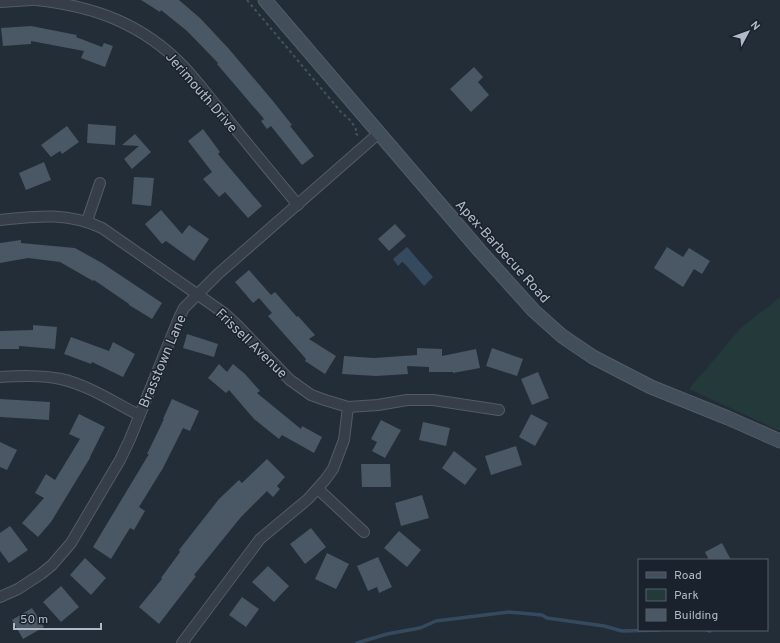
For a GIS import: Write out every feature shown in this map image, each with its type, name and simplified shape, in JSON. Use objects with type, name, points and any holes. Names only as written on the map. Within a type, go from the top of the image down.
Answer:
[{"type":"street","points":[[0,2],[32,0]]},
{"type":"street","name":"Jerimouth Drive","points":[[36,0],[73,5],[110,16],[129,25],[161,46],[185,68],[298,205]]},
{"type":"street","name":"Apex-Barbecue Road","points":[[265,0],[480,250],[534,311],[562,336],[593,357],[651,387],[780,441]]},
{"type":"street","name":"Brasstown Lane","points":[[0,597],[18,589],[41,574],[63,553],[71,543],[120,460],[184,308],[218,274],[379,133]]},
{"type":"street","points":[[87,221],[100,183]]},
{"type":"street","name":"Frissell Avenue","points":[[0,220],[46,216],[87,221],[102,228],[224,314],[238,326],[276,366],[300,387],[324,400],[348,407],[378,405],[407,400],[433,400],[499,410]]},
{"type":"street","points":[[0,377],[26,376],[62,380],[82,386],[139,415]]},
{"type":"street","points":[[182,643],[260,539],[308,499],[318,489],[333,469],[344,440],[348,407]]},
{"type":"street","points":[[318,489],[364,532]]},
{"type":"path","points":[[247,0],[341,112],[351,121],[356,129],[355,133],[358,135]]},
{"type":"green space","points":[[780,297],[780,431],[689,389],[740,329]]},
{"type":"water","points":[[407,247],[433,277],[424,286],[405,264],[402,262],[398,266],[393,259]]},
{"type":"building","points":[[141,0],[179,0],[200,18],[229,49],[273,101],[292,125],[290,126],[314,156],[302,165],[271,126],[267,129],[261,121],[264,119],[217,64],[218,63],[187,31],[161,10],[160,12]]},
{"type":"building","points":[[31,26],[77,35],[76,37],[102,47],[104,43],[113,46],[105,67],[81,58],[84,51],[31,41],[31,44],[3,46],[1,28]]},
{"type":"building","points":[[474,67],[483,77],[478,82],[489,95],[471,112],[450,89]]},
{"type":"building","points":[[88,124],[116,126],[115,145],[87,143]]},
{"type":"building","points":[[67,126],[79,142],[62,154],[60,151],[51,157],[41,145]]},
{"type":"building","points":[[203,129],[220,152],[218,154],[262,206],[248,218],[225,192],[219,197],[203,179],[212,172],[188,141]]},
{"type":"building","points":[[135,134],[151,152],[132,169],[124,159],[139,146],[122,145]]},
{"type":"building","points":[[44,162],[51,180],[26,190],[19,173]]},
{"type":"building","points":[[134,177],[154,178],[151,206],[132,204]]},
{"type":"building","points":[[161,210],[182,234],[189,225],[209,239],[194,261],[166,241],[162,244],[145,224]]},
{"type":"building","points":[[395,224],[406,236],[389,251],[378,239]]},
{"type":"building","points":[[21,240],[21,243],[75,248],[102,263],[162,303],[152,319],[129,305],[94,280],[93,281],[60,262],[28,258],[0,263],[0,243]]},
{"type":"building","points":[[667,247],[683,257],[689,248],[710,261],[702,274],[694,269],[683,287],[654,268]]},
{"type":"building","points":[[249,270],[271,295],[275,292],[315,335],[309,339],[336,356],[325,374],[305,361],[306,359],[268,316],[272,313],[259,298],[253,303],[235,282]]},
{"type":"building","points":[[33,325],[57,327],[55,349],[19,346],[19,349],[0,349],[0,331],[33,330]]},
{"type":"building","points":[[187,334],[218,344],[214,357],[183,348]]},
{"type":"building","points":[[71,337],[109,351],[113,342],[135,354],[123,377],[92,362],[91,364],[64,354]]},
{"type":"building","points":[[417,348],[442,349],[442,356],[476,349],[480,368],[453,373],[429,372],[429,367],[407,366],[408,374],[376,376],[342,374],[344,356],[374,358],[417,355]]},
{"type":"building","points":[[492,348],[523,359],[517,376],[486,366]]},
{"type":"building","points":[[219,364],[227,372],[233,364],[245,374],[260,391],[257,393],[301,429],[302,426],[322,437],[314,453],[282,435],[279,439],[254,419],[229,390],[226,393],[208,378]]},
{"type":"building","points":[[538,372],[549,398],[532,405],[521,379]]},
{"type":"building","points":[[0,399],[50,402],[49,420],[0,417]]},
{"type":"building","points":[[172,399],[199,411],[190,431],[183,428],[163,468],[139,507],[145,511],[134,530],[130,528],[111,559],[93,547],[149,454],[147,454]]},
{"type":"building","points":[[79,414],[105,427],[90,458],[51,522],[38,537],[22,523],[44,498],[35,493],[46,474],[55,480],[80,439],[69,434]]},
{"type":"building","points":[[531,414],[548,423],[535,446],[519,437]]},
{"type":"building","points":[[381,420],[401,430],[385,458],[372,451],[377,442],[371,439]]},
{"type":"building","points":[[423,422],[450,428],[446,446],[419,440]]},
{"type":"building","points":[[0,442],[17,450],[7,470],[0,467]]},
{"type":"building","points":[[516,446],[522,465],[491,475],[485,456]]},
{"type":"building","points":[[454,451],[477,469],[465,485],[442,468]]},
{"type":"building","points":[[267,459],[285,477],[277,486],[280,489],[273,497],[267,491],[241,517],[194,575],[196,576],[159,624],[139,607],[162,579],[161,578],[180,552],[179,550],[219,499],[239,480],[242,483]]},
{"type":"building","points":[[361,464],[390,464],[391,487],[362,487]]},
{"type":"building","points":[[422,495],[429,518],[401,526],[395,503]]},
{"type":"building","points":[[10,526],[28,550],[9,563],[0,551],[0,533]]},
{"type":"building","points":[[311,528],[326,547],[305,564],[290,544]]},
{"type":"building","points":[[399,531],[421,550],[407,567],[384,548]]},
{"type":"building","points":[[722,543],[730,559],[708,559],[705,552]]},
{"type":"building","points":[[327,553],[349,564],[336,589],[315,579]]},
{"type":"building","points":[[378,557],[392,587],[379,593],[377,587],[368,591],[357,566]]},
{"type":"building","points":[[85,558],[106,578],[91,595],[70,575]]},
{"type":"building","points":[[268,566],[289,586],[274,602],[252,582]]},
{"type":"building","points":[[61,586],[79,607],[61,622],[43,602]]},
{"type":"building","points":[[242,597],[259,609],[246,627],[229,615]]},
{"type":"building","points":[[32,608],[44,627],[23,639],[12,620]]},
{"type":"waterway","points":[[357,643],[387,634],[420,628],[436,621],[509,612],[542,615],[547,618],[604,626],[622,631],[638,631]]}]
